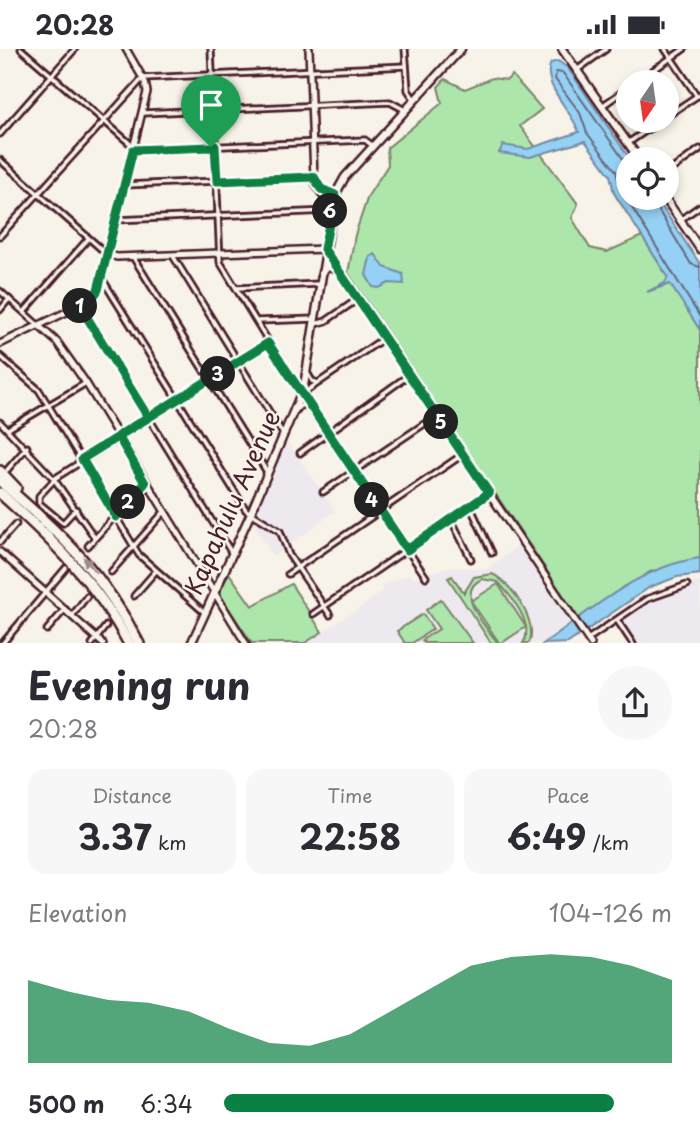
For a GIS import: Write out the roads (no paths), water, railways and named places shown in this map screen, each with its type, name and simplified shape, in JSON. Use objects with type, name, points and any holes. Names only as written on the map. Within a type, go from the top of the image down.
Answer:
[{"type":"highway","points":[[3,471],[45,521]]},
{"type":"highway","points":[[0,481],[45,521],[99,576],[139,643]]},
{"type":"highway","points":[[0,493],[49,537],[96,589],[129,643]]},
{"type":"highway","points":[[0,499],[49,537]]},
{"type":"main road","name":"Kapahulu Avenue","points":[[191,643],[256,503],[301,395],[307,372],[330,209],[335,195],[345,177],[461,49]]},
{"type":"main road","points":[[562,49],[631,147]]},
{"type":"main road","points":[[315,181],[330,209]]},
{"type":"main road","points":[[673,210],[700,249]]},
{"type":"main road","points":[[321,273],[327,267],[338,269]]},
{"type":"street","points":[[21,49],[134,148],[365,141],[373,146]]},
{"type":"street","points":[[0,134],[75,49]]},
{"type":"street","points":[[0,344],[80,306],[95,296],[147,92],[143,78],[126,49]]},
{"type":"street","points":[[211,49],[220,262],[301,395],[426,577]]},
{"type":"street","points":[[309,49],[315,181]]},
{"type":"street","points":[[405,49],[408,90],[414,99]]},
{"type":"street","points":[[577,70],[606,49]]},
{"type":"street","points":[[665,49],[699,95],[679,108]]},
{"type":"street","points":[[654,70],[684,49]]},
{"type":"street","points":[[0,236],[143,78],[406,66]]},
{"type":"street","points":[[602,106],[616,96]]},
{"type":"street","points":[[142,113],[390,102],[405,110]]},
{"type":"street","points":[[628,143],[643,133]]},
{"type":"street","points":[[679,164],[700,149]]},
{"type":"street","points":[[0,160],[107,254],[133,257],[324,249],[588,639],[662,592],[687,585]]},
{"type":"street","points":[[125,185],[315,181],[335,195]]},
{"type":"street","points":[[680,220],[700,207]]},
{"type":"street","points":[[115,220],[330,209]]},
{"type":"street","points":[[24,312],[88,239]]},
{"type":"street","points":[[173,255],[285,435]]},
{"type":"street","points":[[133,257],[268,474]]},
{"type":"street","points":[[101,277],[250,515],[280,531],[284,546],[330,615]]},
{"type":"street","points":[[237,288],[319,284]]},
{"type":"street","points":[[0,291],[65,352],[246,643]]},
{"type":"street","points":[[0,310],[9,299]]},
{"type":"street","points":[[256,321],[326,321],[358,299]]},
{"type":"street","points":[[80,306],[232,554]]},
{"type":"street","points":[[38,325],[48,324],[58,316]]},
{"type":"street","points":[[47,333],[48,324]]},
{"type":"street","points":[[301,395],[384,338]]},
{"type":"street","points":[[76,509],[63,523],[38,500],[54,479],[82,459],[268,343]]},
{"type":"street","points":[[0,356],[39,390],[116,517],[155,572],[205,613]]},
{"type":"street","points":[[307,372],[312,381],[318,383]]},
{"type":"street","points":[[300,453],[409,375]]},
{"type":"street","points":[[8,429],[86,383]]},
{"type":"street","points":[[293,414],[300,406],[308,405]]},
{"type":"street","points":[[323,492],[436,416]]},
{"type":"street","points":[[0,422],[27,447],[54,479],[95,538]]},
{"type":"street","points":[[3,471],[27,447]]},
{"type":"street","points":[[288,574],[462,455]]},
{"type":"street","points":[[88,545],[145,483]]},
{"type":"street","points":[[313,614],[489,493]]},
{"type":"street","points":[[242,503],[256,503]]},
{"type":"street","points":[[470,506],[492,552]]},
{"type":"street","points":[[110,572],[164,512]]},
{"type":"street","points":[[452,519],[471,559]]},
{"type":"street","points":[[0,543],[16,524]]},
{"type":"street","points":[[0,552],[103,643]]},
{"type":"street","points":[[2,643],[66,568]]},
{"type":"street","points":[[134,596],[155,572]]},
{"type":"street","points":[[72,616],[87,596]]},
{"type":"street","points":[[47,630],[65,609]]},
{"type":"street","points":[[617,620],[633,643]]},
{"type":"street","points":[[92,643],[106,626]]},
{"type":"water","points":[[558,61],[568,68],[622,147],[616,147],[616,196],[610,175],[585,141],[530,157],[499,153],[503,145],[528,149],[579,132],[553,88],[549,71],[551,63]]},
{"type":"water","points":[[625,210],[664,210],[700,264],[700,330],[670,284],[647,292],[665,283],[668,277]]},
{"type":"water","points":[[375,254],[384,267],[403,274],[404,284],[389,283],[379,288],[373,287],[366,275],[370,257]]},
{"type":"water","points":[[700,558],[700,574],[677,577],[650,587],[568,643],[544,643],[617,591],[657,570]]}]
